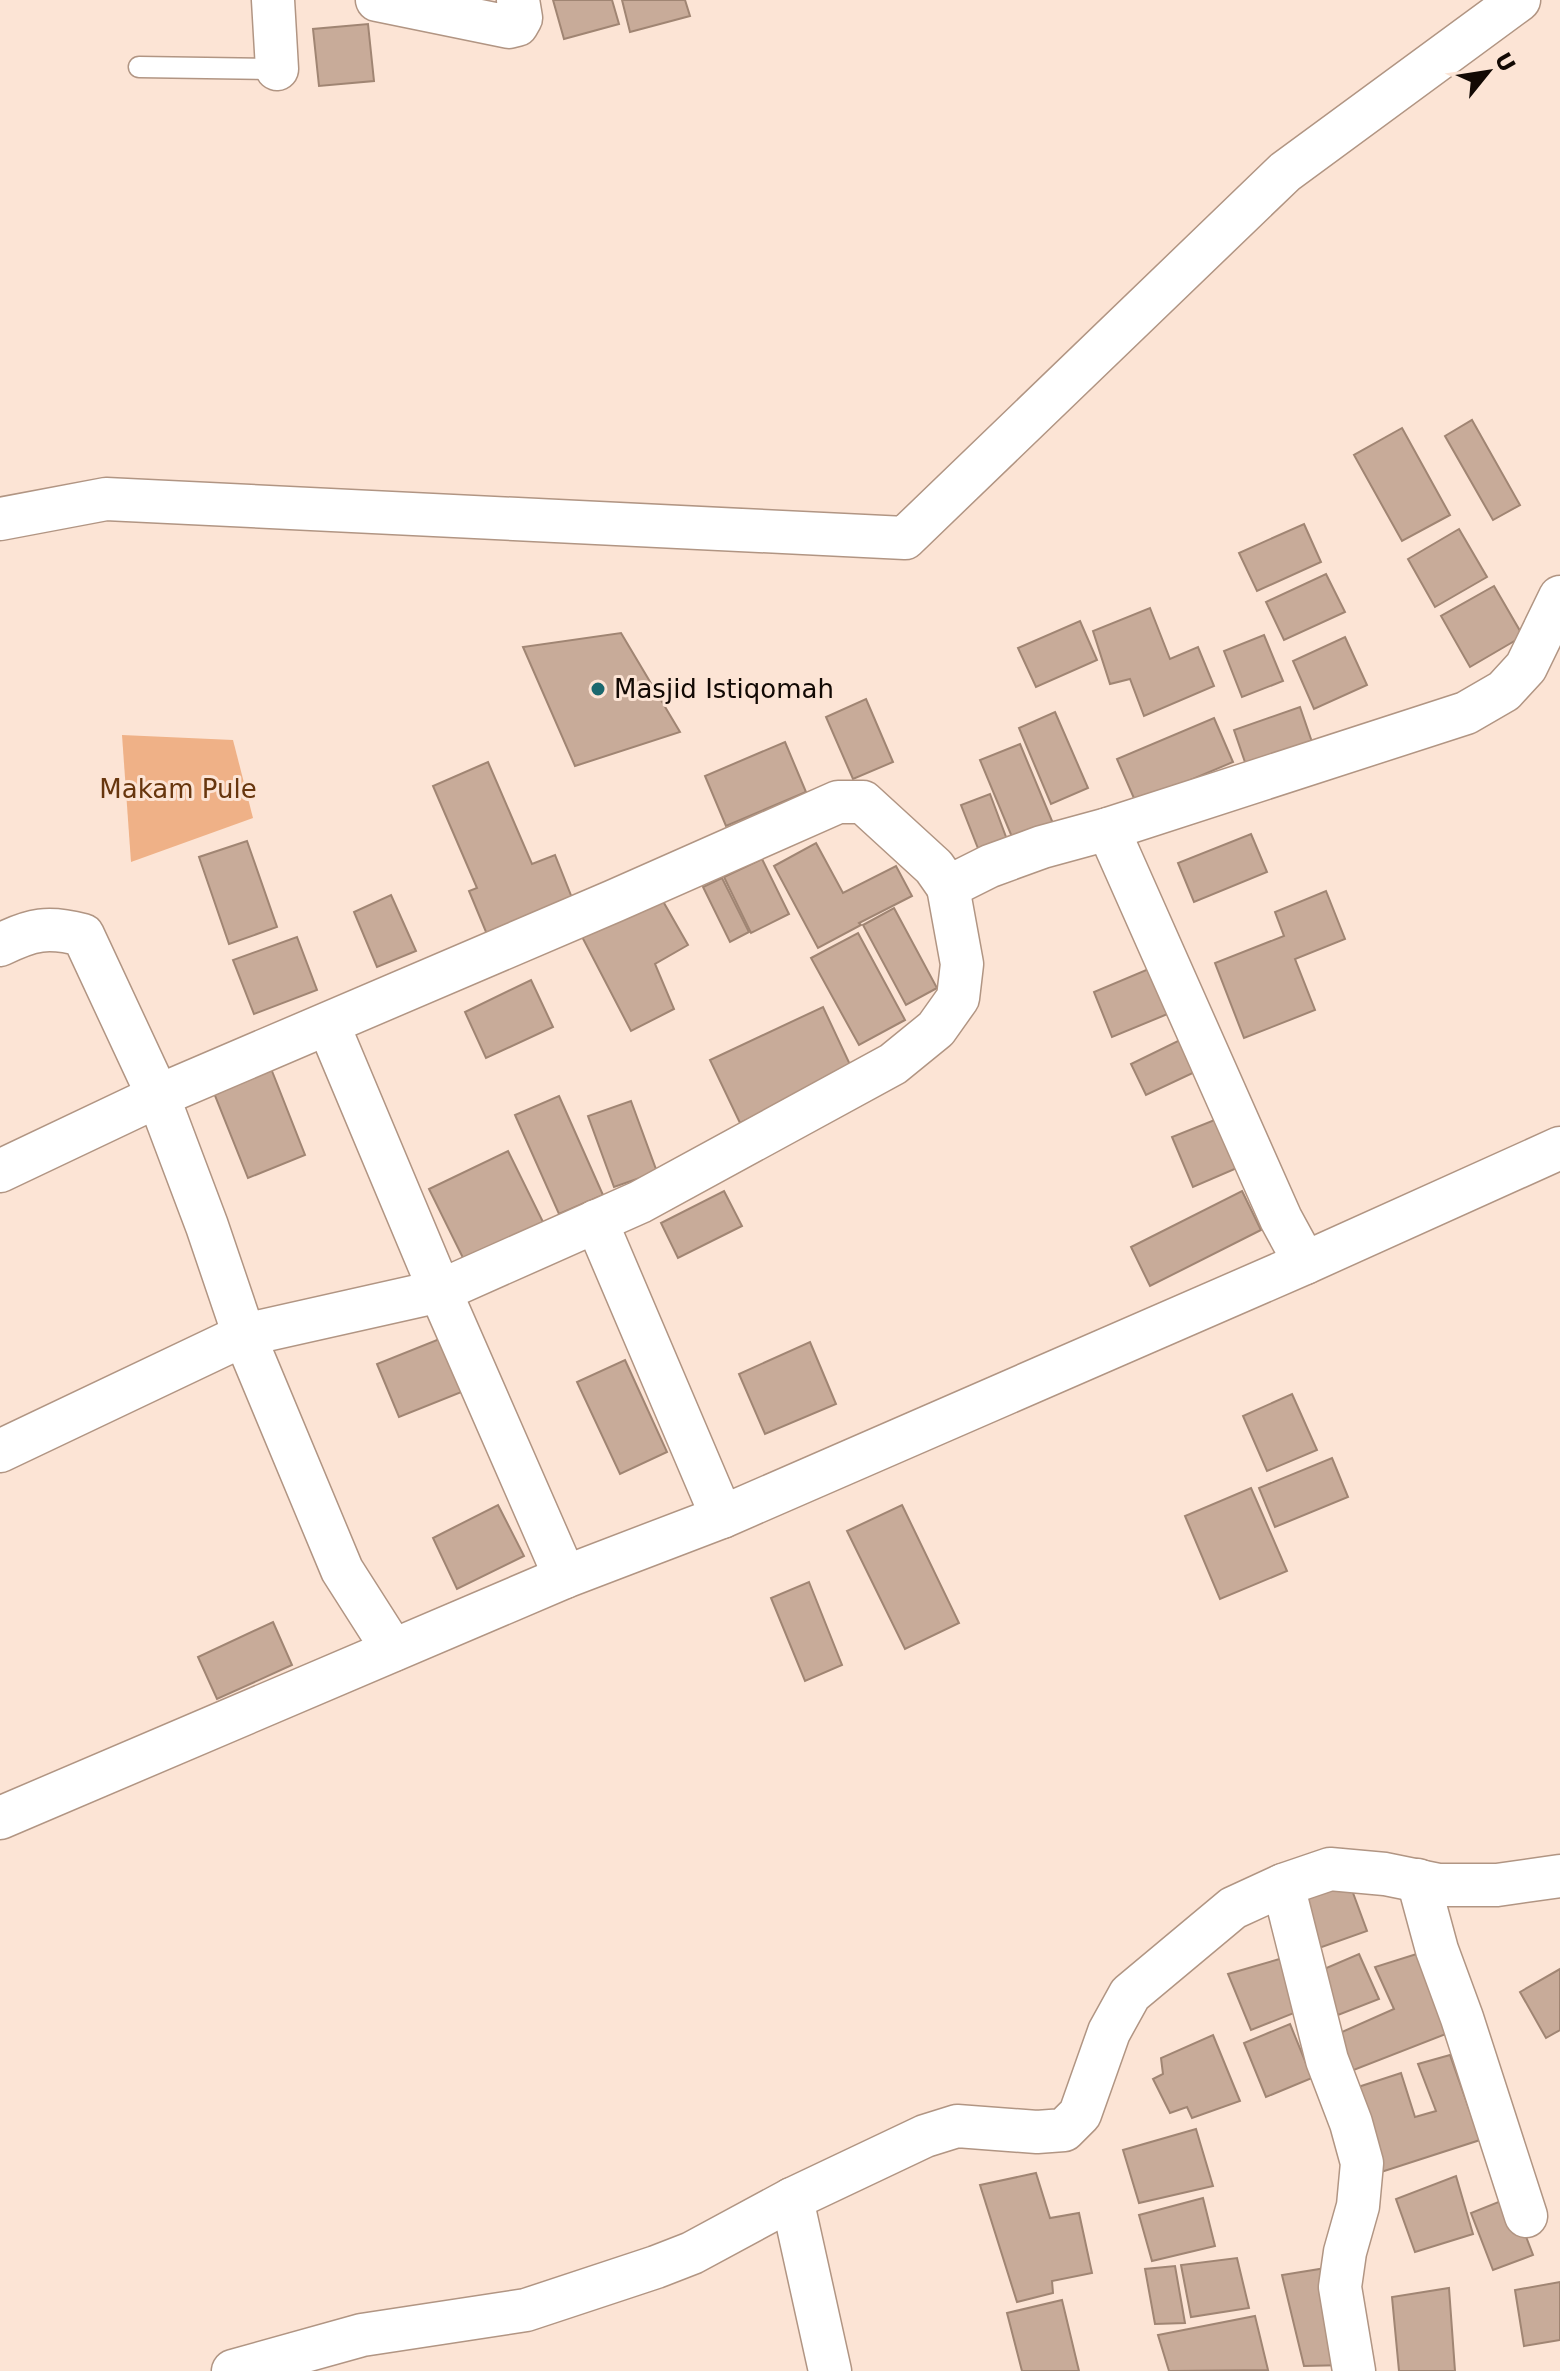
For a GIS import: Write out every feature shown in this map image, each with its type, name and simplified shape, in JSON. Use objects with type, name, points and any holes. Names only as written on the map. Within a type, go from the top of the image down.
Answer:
[{"type":"street","points":[[273,0],[277,69]]},
{"type":"street","points":[[377,0],[509,27],[517,25],[521,18],[518,0]]},
{"type":"street","points":[[0,519],[106,499],[905,538],[1285,172],[1519,0]]},
{"type":"street","points":[[948,887],[990,866],[1042,847],[1108,829],[1466,713],[1504,691],[1526,667],[1560,597]]},
{"type":"street","points":[[0,1171],[158,1096],[600,908],[838,802],[863,802],[918,851],[948,887],[962,964],[958,998],[936,1029],[893,1064],[640,1202],[440,1291],[244,1335],[0,1451]]},
{"type":"street","points":[[1108,829],[1281,1219],[1305,1263]]},
{"type":"street","points":[[0,945],[28,931],[66,931],[83,935],[158,1096],[244,1335],[342,1570],[393,1650]]},
{"type":"street","points":[[328,1024],[565,1577]]},
{"type":"street","points":[[0,1818],[565,1577],[722,1517],[1305,1263],[1560,1148]]},
{"type":"street","points":[[596,1221],[722,1517]]},
{"type":"street","points":[[233,2371],[362,2335],[526,2310],[692,2253],[792,2199],[925,2136],[957,2126],[1037,2132],[1064,2130],[1080,2114],[1109,2032],[1130,1994],[1233,1908],[1283,1885],[1330,1869],[1385,1874],[1439,1885],[1497,1885],[1560,1876]]},
{"type":"street","points":[[1418,1880],[1437,1950],[1526,2216]]},
{"type":"street","points":[[1283,1885],[1327,2060],[1351,2123],[1362,2163],[1358,2206],[1345,2252],[1340,2287],[1354,2371]]},
{"type":"street","points":[[792,2199],[830,2371]]},
{"type":"lane","points":[[139,67],[277,69]]},
{"type":"green space","name":"Makam Pule","points":[[122,735],[233,740],[253,818],[131,862]]},
{"type":"building","points":[[553,0],[612,0],[619,24],[564,39]]},
{"type":"building","points":[[622,0],[685,0],[690,16],[630,32]]},
{"type":"building","points":[[368,24],[374,81],[319,86],[313,29]]},
{"type":"building","points":[[1472,420],[1520,505],[1493,520],[1445,436]]},
{"type":"building","points":[[1402,428],[1450,515],[1402,541],[1354,455]]},
{"type":"building","points":[[1304,524],[1321,562],[1257,591],[1239,553]]},
{"type":"building","points":[[1459,529],[1487,577],[1435,607],[1408,559]]},
{"type":"building","points":[[1326,574],[1345,612],[1284,640],[1266,602]]},
{"type":"building","points":[[1494,586],[1523,636],[1470,667],[1441,616]]},
{"type":"building","points":[[1150,608],[1170,659],[1198,647],[1214,686],[1144,716],[1130,679],[1110,684],[1093,631]]},
{"type":"building","points":[[1080,621],[1097,660],[1036,687],[1018,648]]},
{"type":"building","name":"Masjid Istiqomah","points":[[621,633],[680,732],[575,766],[523,647]]},
{"type":"building","points":[[1264,635],[1283,681],[1242,697],[1224,651]]},
{"type":"building","points":[[1345,637],[1367,685],[1314,709],[1293,661]]},
{"type":"building","points":[[866,699],[893,762],[853,779],[826,717]]},
{"type":"building","points":[[1300,707],[1313,745],[1247,768],[1234,730]]},
{"type":"building","points":[[1055,712],[1088,788],[1051,804],[1019,728]]},
{"type":"building","points":[[1214,718],[1233,762],[1136,803],[1117,759]]},
{"type":"building","points":[[785,742],[806,792],[726,826],[705,776]]},
{"type":"building","points":[[1020,744],[1057,833],[1017,849],[980,760]]},
{"type":"building","points":[[488,762],[532,864],[555,855],[576,908],[491,944],[469,891],[477,888],[433,786]]},
{"type":"building","points":[[990,794],[1009,845],[981,856],[961,805]]},
{"type":"building","points":[[1251,834],[1267,872],[1194,902],[1178,863]]},
{"type":"building","points":[[247,841],[277,927],[229,944],[199,857]]},
{"type":"building","points":[[816,843],[843,893],[896,866],[912,896],[818,948],[774,866]]},
{"type":"building","points":[[762,859],[789,914],[751,933],[724,877]]},
{"type":"building","points":[[722,878],[749,932],[730,942],[703,887]]},
{"type":"building","points":[[1326,891],[1345,939],[1295,959],[1315,1010],[1244,1038],[1215,963],[1284,936],[1275,912]]},
{"type":"building","points":[[391,895],[416,951],[377,967],[354,912]]},
{"type":"building","points":[[660,896],[688,945],[655,964],[674,1009],[631,1031],[578,929]]},
{"type":"building","points":[[894,908],[937,988],[906,1005],[863,925]]},
{"type":"building","points":[[858,933],[905,1020],[859,1045],[811,958]]},
{"type":"building","points":[[297,937],[317,990],[254,1014],[233,960]]},
{"type":"building","points":[[1151,968],[1170,1013],[1112,1037],[1094,992]]},
{"type":"building","points":[[531,980],[553,1027],[486,1058],[465,1012]]},
{"type":"building","points":[[823,1007],[853,1071],[740,1123],[710,1060]]},
{"type":"building","points":[[1182,1039],[1197,1071],[1146,1095],[1131,1064]]},
{"type":"building","points":[[270,1066],[305,1155],[248,1178],[212,1088]]},
{"type":"building","points":[[559,1096],[603,1195],[559,1214],[515,1115]]},
{"type":"building","points":[[631,1101],[657,1172],[614,1187],[588,1116]]},
{"type":"building","points":[[1217,1119],[1237,1168],[1193,1187],[1172,1137]]},
{"type":"building","points":[[508,1151],[545,1226],[466,1264],[429,1189]]},
{"type":"building","points":[[724,1191],[742,1226],[678,1258],[661,1223]]},
{"type":"building","points":[[1242,1191],[1261,1230],[1150,1286],[1131,1247]]},
{"type":"building","points":[[442,1338],[464,1391],[399,1417],[377,1364]]},
{"type":"building","points":[[810,1342],[836,1404],[765,1434],[739,1374]]},
{"type":"building","points":[[625,1360],[667,1452],[620,1474],[577,1382]]},
{"type":"building","points":[[1292,1394],[1317,1450],[1267,1471],[1243,1416]]},
{"type":"building","points":[[1332,1458],[1348,1497],[1275,1527],[1259,1488]]},
{"type":"building","points":[[1251,1488],[1287,1571],[1220,1599],[1185,1516]]},
{"type":"building","points":[[498,1505],[524,1556],[457,1589],[433,1538]]},
{"type":"building","points":[[902,1505],[959,1623],[905,1649],[847,1531]]},
{"type":"building","points":[[809,1582],[842,1665],[805,1681],[771,1598]]},
{"type":"building","points":[[273,1622],[292,1665],[217,1699],[198,1657]]},
{"type":"building","points":[[1349,1882],[1367,1931],[1319,1948],[1300,1900]]},
{"type":"building","points":[[1423,1952],[1456,2030],[1346,2073],[1333,2036],[1394,2009],[1375,1967]]},
{"type":"building","points":[[1359,1954],[1379,1999],[1338,2015],[1317,1972]]},
{"type":"building","points":[[1283,1958],[1304,2009],[1251,2030],[1228,1974]]},
{"type":"building","points":[[1560,1969],[1560,2030],[1546,2038],[1520,1992]]},
{"type":"building","points":[[1290,2024],[1312,2078],[1266,2097],[1244,2043]]},
{"type":"building","points":[[1213,2035],[1240,2101],[1192,2118],[1187,2107],[1170,2113],[1153,2079],[1163,2074],[1161,2058]]},
{"type":"building","points":[[1450,2055],[1480,2140],[1375,2174],[1349,2090],[1401,2073],[1415,2117],[1436,2111],[1418,2064]]},
{"type":"building","points":[[1196,2129],[1213,2186],[1139,2203],[1123,2150]]},
{"type":"building","points":[[1036,2173],[1050,2218],[1079,2213],[1092,2273],[1052,2281],[1053,2293],[1017,2302],[980,2185]]},
{"type":"building","points":[[1456,2176],[1473,2234],[1415,2252],[1396,2199]]},
{"type":"building","points":[[1511,2197],[1533,2255],[1493,2270],[1471,2213]]},
{"type":"building","points":[[1203,2198],[1215,2246],[1152,2261],[1139,2215]]},
{"type":"building","points":[[1237,2258],[1249,2308],[1191,2317],[1181,2265]]},
{"type":"building","points":[[1175,2266],[1185,2323],[1155,2324],[1145,2269]]},
{"type":"building","points":[[1326,2268],[1347,2365],[1304,2366],[1282,2275]]},
{"type":"building","points":[[1560,2282],[1560,2340],[1524,2346],[1515,2290]]},
{"type":"building","points":[[1449,2288],[1455,2371],[1399,2371],[1392,2297]]},
{"type":"building","points":[[1062,2300],[1079,2371],[1022,2371],[1007,2313]]},
{"type":"building","points":[[1255,2316],[1268,2370],[1169,2371],[1158,2335]]},
{"type":"place","name":"Masjid Istiqomah","points":[[598,689]]}]
